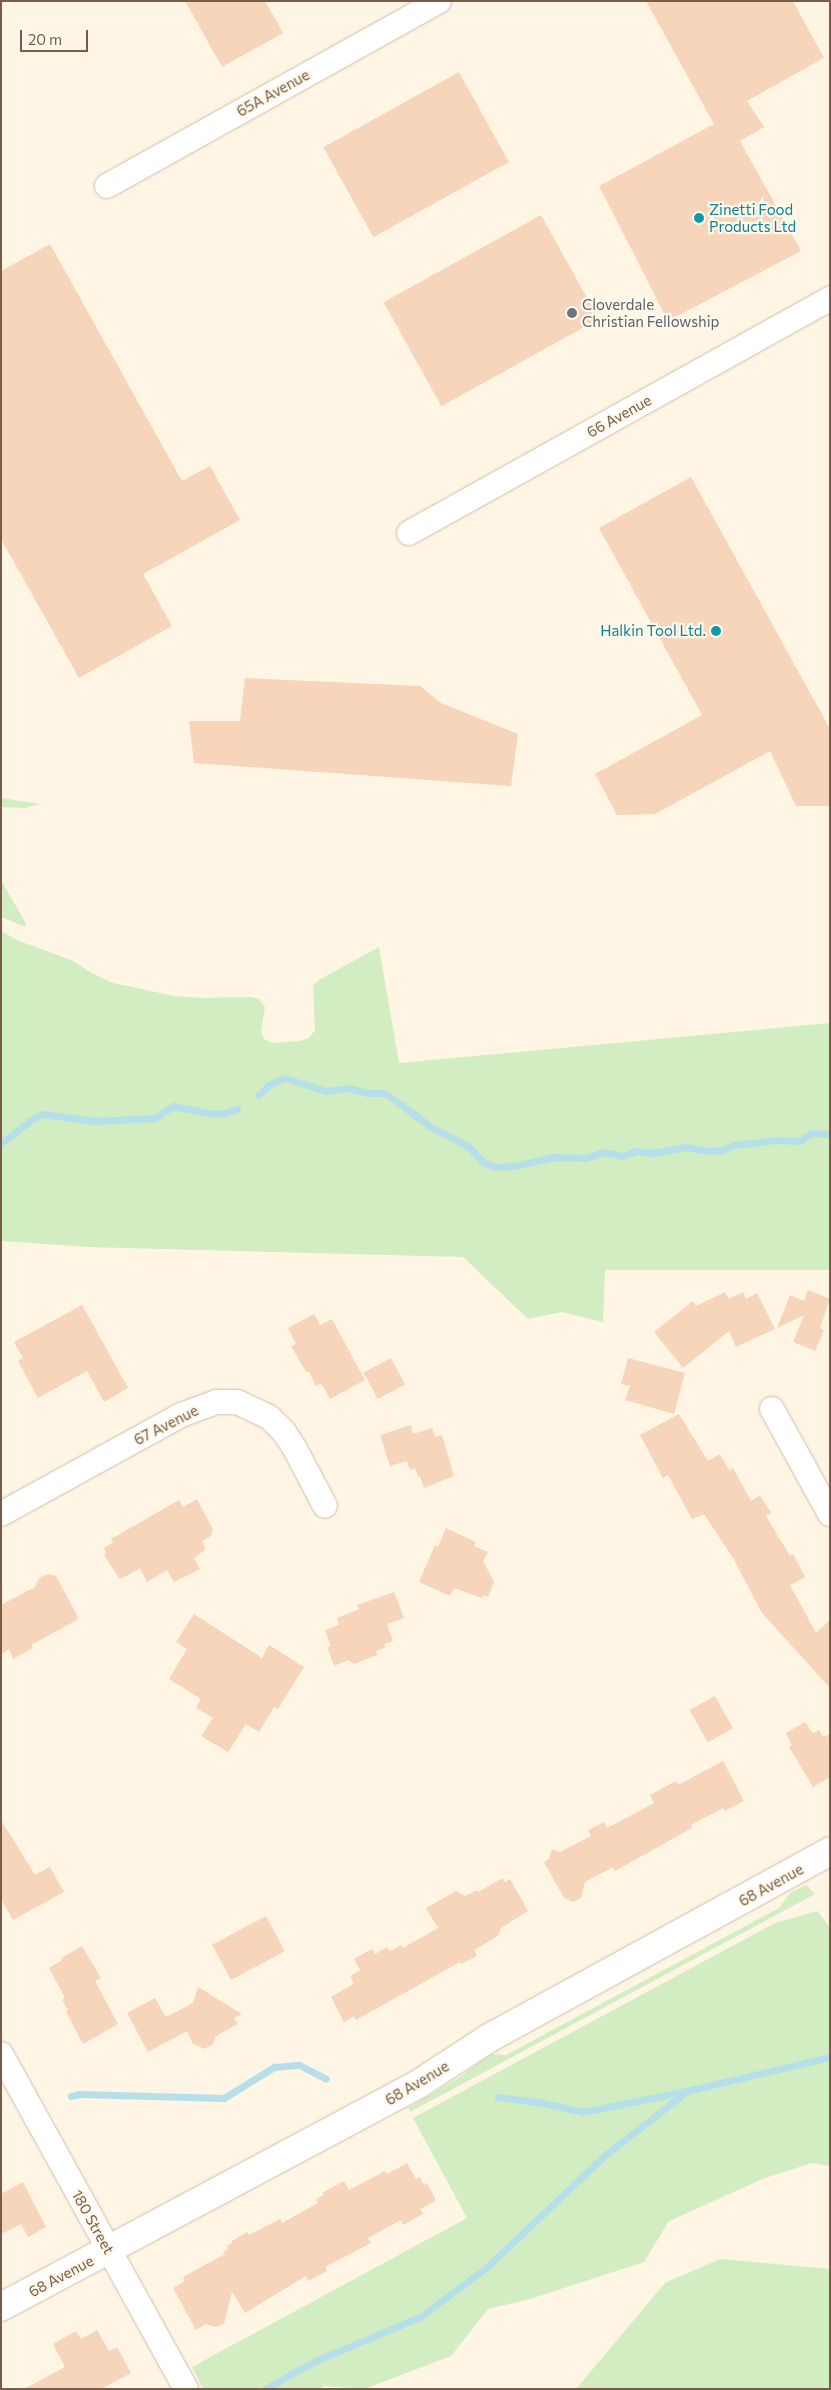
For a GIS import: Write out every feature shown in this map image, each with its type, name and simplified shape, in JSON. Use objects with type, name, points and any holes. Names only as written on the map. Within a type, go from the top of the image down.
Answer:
[{"type":"street","name":"65A Avenue","points":[[107,186],[439,1]]},
{"type":"street","name":"66 Avenue","points":[[409,533],[830,299]]},
{"type":"street","name":"67 Avenue","points":[[1,1514],[181,1415],[216,1402],[237,1402],[269,1417],[284,1432],[295,1449],[325,1506]]},
{"type":"street","points":[[772,1409],[830,1514]]},
{"type":"street","name":"68 Avenue","points":[[1,2307],[420,2083],[488,2038],[830,1851]]},
{"type":"street","name":"180 Street","points":[[1,2054],[108,2251],[131,2287],[186,2389]]},
{"type":"green space","points":[[1,798],[40,804],[24,808],[1,807]]},
{"type":"green space","points":[[1,880],[25,922],[26,927],[1,917]]},
{"type":"green space","points":[[1,931],[19,941],[71,960],[113,983],[174,996],[201,998],[251,997],[259,999],[265,1007],[261,1032],[264,1039],[272,1043],[300,1041],[309,1038],[315,1030],[313,986],[319,980],[379,947],[399,1063],[830,1023],[830,1270],[605,1270],[603,1322],[562,1312],[528,1319],[463,1257],[89,1247],[1,1241]]},
{"type":"green space","points":[[806,1885],[815,1894],[410,2112],[408,2108],[457,2079],[491,2054],[506,2055],[779,1908],[790,1893]]},
{"type":"green space","points":[[817,1911],[830,1927],[830,2166],[812,2163],[765,2178],[669,2221],[644,2262],[530,2299],[488,2309],[451,2356],[364,2389],[324,2386],[320,2389],[203,2389],[192,2367],[467,2218],[413,2118],[775,1923]]},
{"type":"green space","points":[[720,2259],[830,2269],[830,2389],[576,2389],[665,2283]]},
{"type":"building","points":[[185,1],[265,1],[283,33],[222,67]]},
{"type":"building","name":"Zinetti Food Products Ltd","points":[[646,1],[793,1],[824,58],[747,101],[764,127],[740,141],[801,251],[668,321],[599,186],[714,124]]},
{"type":"building","points":[[459,72],[509,162],[373,237],[323,147]]},
{"type":"building","points":[[541,215],[599,319],[441,406],[384,302]]},
{"type":"building","points":[[50,244],[182,481],[210,466],[240,520],[143,574],[172,626],[79,678],[1,539],[1,271]]},
{"type":"building","name":"Halkin Tool Ltd.","points":[[691,477],[830,729],[830,806],[796,806],[770,751],[655,814],[617,815],[595,774],[702,715],[599,528]]},
{"type":"building","points":[[245,678],[420,686],[441,703],[518,734],[511,786],[194,763],[189,721],[240,721]]},
{"type":"building","points":[[808,1290],[830,1299],[820,1328],[824,1330],[815,1351],[793,1342],[804,1315],[777,1328],[790,1295],[804,1301]]},
{"type":"building","points":[[725,1292],[729,1299],[743,1292],[746,1299],[757,1293],[775,1329],[736,1347],[729,1331],[683,1368],[654,1332],[693,1301],[696,1306]]},
{"type":"building","points":[[82,1305],[128,1388],[104,1402],[87,1371],[38,1398],[18,1361],[23,1358],[14,1342]]},
{"type":"building","points":[[314,1314],[320,1325],[332,1319],[365,1380],[330,1399],[321,1383],[316,1386],[291,1346],[296,1344],[288,1328]]},
{"type":"building","points":[[391,1358],[405,1384],[378,1399],[364,1373]]},
{"type":"building","points":[[628,1358],[685,1373],[674,1414],[625,1400],[630,1386],[621,1384]]},
{"type":"building","points":[[679,1414],[708,1461],[720,1454],[729,1470],[733,1468],[751,1501],[760,1495],[771,1513],[766,1516],[790,1556],[793,1554],[805,1577],[790,1585],[816,1633],[830,1620],[830,1688],[762,1613],[733,1558],[704,1514],[692,1519],[668,1475],[663,1478],[640,1435]]},
{"type":"building","points":[[411,1425],[413,1434],[432,1428],[435,1437],[442,1435],[454,1476],[424,1488],[415,1468],[410,1470],[407,1461],[390,1466],[380,1435]]},
{"type":"building","points":[[197,1499],[213,1530],[211,1536],[202,1541],[206,1549],[194,1558],[200,1569],[174,1582],[167,1570],[147,1582],[140,1568],[121,1579],[118,1577],[104,1555],[106,1553],[104,1548],[113,1542],[111,1539],[179,1500],[183,1507]]},
{"type":"building","points":[[446,1528],[476,1542],[474,1546],[488,1552],[483,1561],[494,1582],[488,1597],[484,1595],[482,1598],[454,1588],[450,1596],[419,1582],[435,1545],[438,1547]]},
{"type":"building","points":[[48,1574],[56,1576],[78,1617],[77,1620],[31,1645],[33,1648],[13,1659],[9,1649],[1,1654],[1,1605],[35,1587],[39,1578]]},
{"type":"building","points":[[394,1592],[404,1618],[387,1624],[393,1641],[385,1644],[386,1647],[376,1651],[377,1655],[354,1664],[348,1660],[334,1666],[327,1647],[331,1646],[325,1630],[339,1625],[337,1618],[359,1609],[357,1605]]},
{"type":"building","points":[[194,1614],[262,1658],[269,1645],[304,1667],[278,1709],[274,1707],[259,1732],[246,1724],[228,1752],[201,1736],[213,1718],[196,1708],[201,1699],[169,1679],[187,1649],[176,1642]]},
{"type":"building","points":[[715,1696],[733,1728],[708,1742],[690,1710]]},
{"type":"building","points":[[805,1722],[813,1733],[819,1730],[823,1737],[830,1734],[830,1777],[813,1787],[789,1747],[792,1745],[786,1733]]},
{"type":"building","points":[[723,1761],[744,1801],[725,1811],[723,1808],[691,1825],[692,1828],[615,1871],[613,1867],[585,1882],[581,1898],[573,1902],[564,1898],[544,1862],[549,1859],[552,1849],[560,1852],[591,1836],[588,1830],[604,1822],[607,1828],[654,1803],[650,1795],[676,1781],[678,1785]]},
{"type":"building","points":[[1,1820],[35,1875],[50,1867],[64,1892],[13,1920],[1,1899]]},
{"type":"building","points":[[503,1878],[505,1882],[510,1879],[528,1911],[501,1928],[498,1936],[474,1950],[477,1956],[461,1964],[460,1962],[356,2020],[354,2016],[344,2022],[331,1997],[354,1984],[350,1976],[360,1970],[354,1959],[372,1949],[375,1954],[387,1947],[390,1951],[401,1945],[403,1948],[438,1928],[426,1908],[456,1891],[465,1896],[477,1890],[478,1892]]},
{"type":"building","points":[[266,1916],[285,1951],[231,1980],[212,1945]]},
{"type":"building","points":[[82,1946],[101,1978],[95,1981],[118,2024],[83,2044],[66,2012],[68,2010],[62,2000],[65,1998],[49,1968],[62,1960],[61,1958]]},
{"type":"building","points":[[198,1987],[242,2014],[234,2018],[238,2024],[216,2036],[213,2044],[205,2049],[193,2044],[187,2031],[148,2052],[127,2013],[155,1998],[166,2017],[193,2003]]},
{"type":"building","points":[[407,2163],[416,2179],[420,2177],[424,2185],[427,2183],[435,2198],[435,2201],[420,2209],[423,2214],[403,2225],[401,2220],[368,2238],[371,2243],[325,2267],[327,2271],[308,2281],[306,2276],[245,2313],[232,2292],[224,2324],[216,2327],[206,2324],[196,2330],[173,2288],[185,2281],[183,2277],[225,2254],[224,2252],[228,2249],[227,2246],[232,2241],[247,2232],[249,2235],[280,2219],[282,2223],[318,2203],[316,2199],[324,2195],[322,2193],[344,2181],[349,2190],[385,2171],[387,2174]]},
{"type":"building","points":[[23,2182],[46,2227],[28,2237],[21,2224],[1,2234],[1,2194]]},
{"type":"building","points":[[97,2330],[109,2351],[117,2347],[131,2373],[101,2389],[24,2389],[65,2367],[53,2344],[76,2331],[81,2339]]},
{"type":"waterway","points":[[258,1095],[269,1085],[284,1078],[326,1091],[348,1088],[367,1093],[385,1093],[431,1127],[469,1147],[483,1162],[494,1167],[515,1166],[554,1157],[586,1158],[603,1152],[623,1156],[636,1151],[653,1153],[685,1147],[707,1151],[721,1150],[735,1145],[773,1140],[800,1141],[812,1133],[830,1134]]},
{"type":"waterway","points":[[1,1143],[31,1120],[43,1114],[95,1121],[155,1118],[173,1106],[214,1114],[226,1113],[237,1109]]},
{"type":"waterway","points":[[498,2097],[538,2102],[583,2112],[687,2091],[830,2057]]},
{"type":"waterway","points":[[71,2096],[80,2094],[224,2098],[274,2067],[299,2065],[326,2079]]},
{"type":"waterway","points":[[265,2389],[313,2362],[420,2317],[487,2267],[604,2156],[687,2091]]},
{"type":"place","name":"Zinetti Food Products Ltd","points":[[699,218]]},
{"type":"place","name":"Cloverdale Christian Fellowship","points":[[572,313]]},
{"type":"place","name":"Halkin Tool Ltd.","points":[[716,631]]}]
